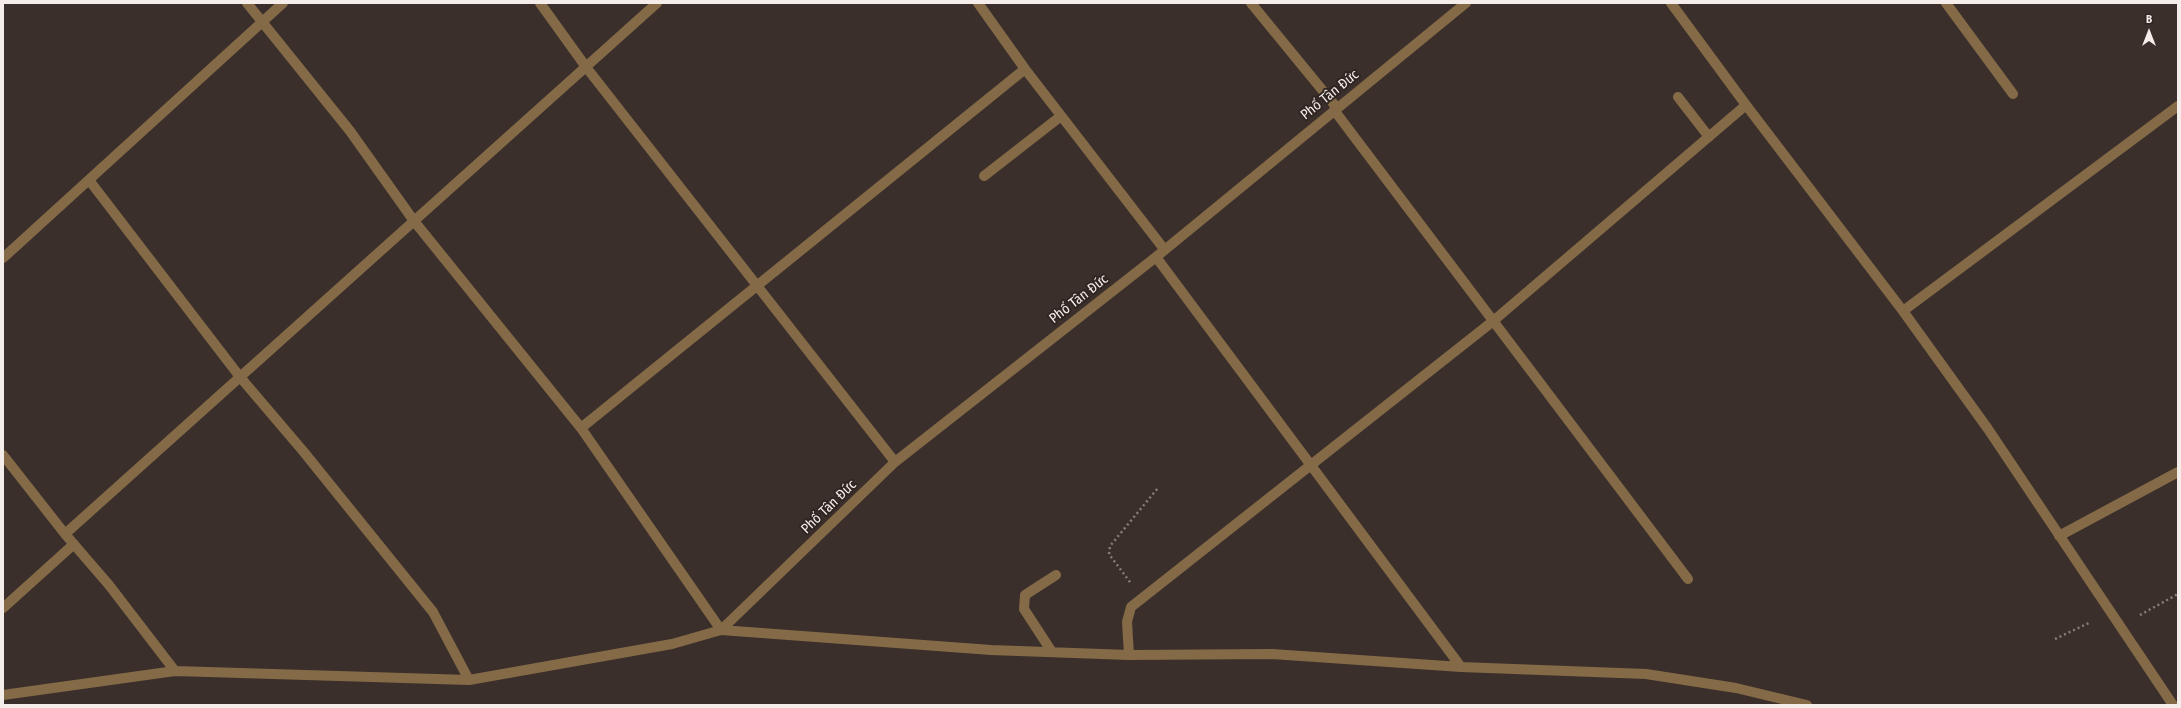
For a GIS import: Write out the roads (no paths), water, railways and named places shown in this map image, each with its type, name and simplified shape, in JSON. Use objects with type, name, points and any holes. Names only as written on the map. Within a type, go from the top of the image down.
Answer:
[{"type":"street","points":[[247,3],[350,131],[414,221],[581,428],[721,630]]},
{"type":"street","points":[[3,258],[283,3]]},
{"type":"street","points":[[540,3],[586,67],[895,462]]},
{"type":"street","points":[[65,534],[657,3]]},
{"type":"street","points":[[978,3],[1025,69],[1164,249]]},
{"type":"street","points":[[1251,3],[1335,109],[1492,322],[1688,579]]},
{"type":"street","name":"Phố Tân Đức","points":[[721,630],[895,462],[1156,257],[1466,3]]},
{"type":"street","points":[[1671,3],[1746,105],[1903,311],[1988,429],[2173,705]]},
{"type":"street","points":[[1946,3],[2013,94]]},
{"type":"street","points":[[581,428],[1025,69]]},
{"type":"street","points":[[1678,97],[1709,137]]},
{"type":"street","points":[[1129,656],[1127,622],[1131,607],[1492,322],[1746,105]]},
{"type":"street","points":[[1903,311],[2178,106]]},
{"type":"street","points":[[984,176],[1061,116]]},
{"type":"street","points":[[89,180],[240,377],[303,451],[433,612],[469,680]]},
{"type":"street","points":[[1156,257],[1461,667]]},
{"type":"street","points":[[3,455],[174,670]]},
{"type":"street","points":[[2059,536],[2178,472]]},
{"type":"street","points":[[3,608],[74,544]]},
{"type":"street","points":[[1052,652],[1024,609],[1025,595],[1056,575]]},
{"type":"street","points":[[3,695],[174,670],[469,680],[672,644],[721,630],[991,650],[1129,656],[1272,654],[1461,667],[1646,674],[1736,688],[1807,705]]}]
